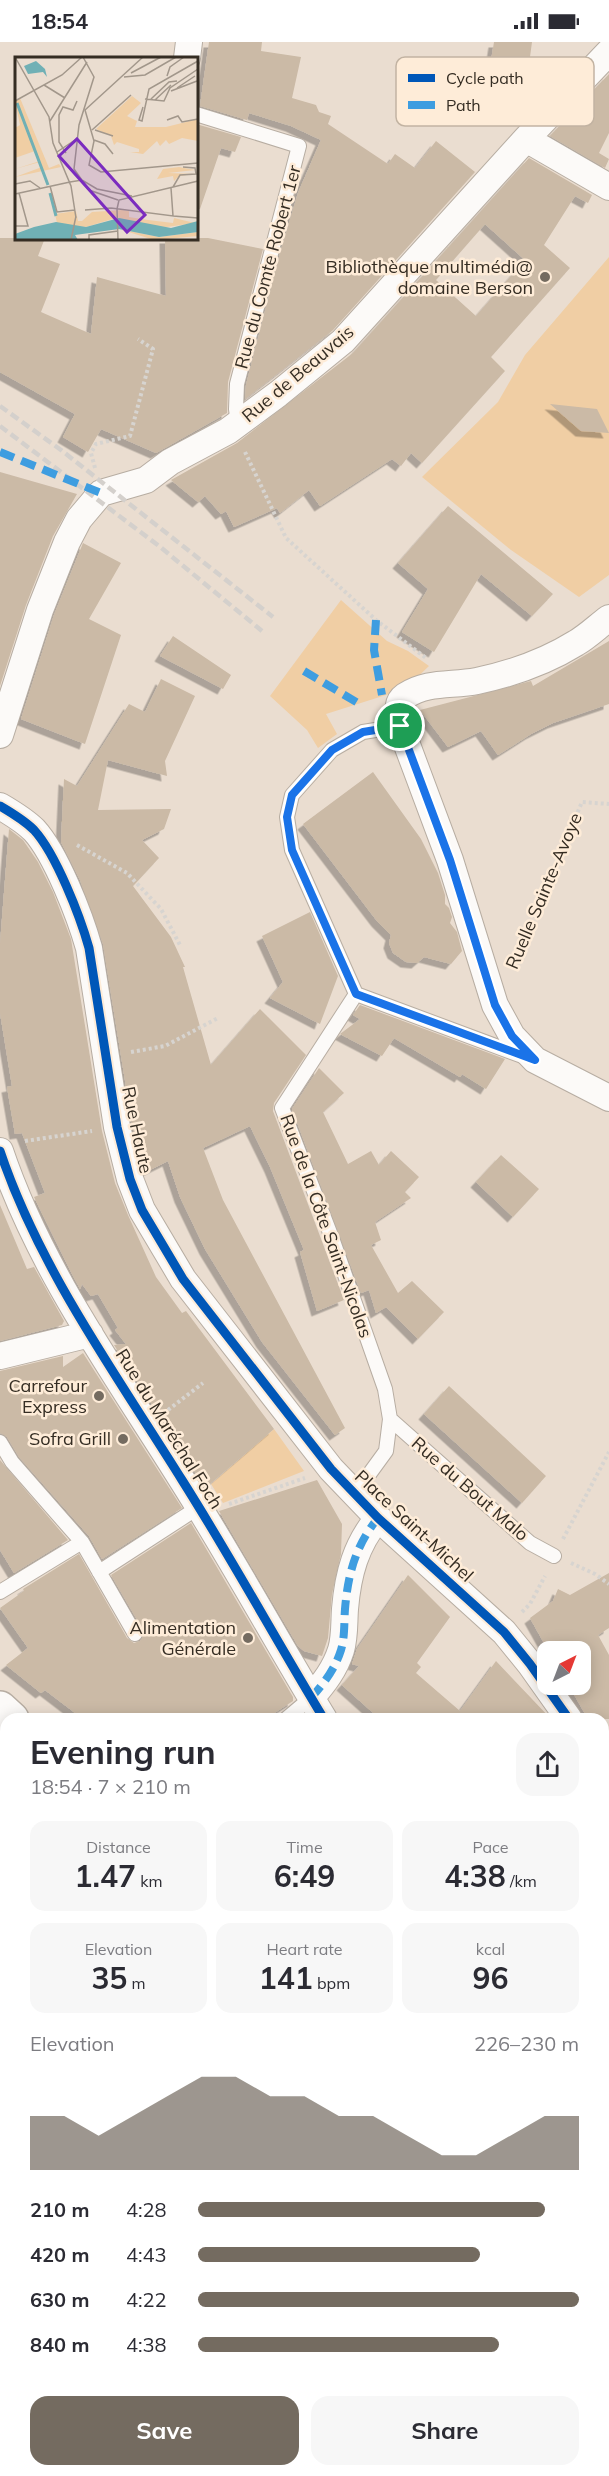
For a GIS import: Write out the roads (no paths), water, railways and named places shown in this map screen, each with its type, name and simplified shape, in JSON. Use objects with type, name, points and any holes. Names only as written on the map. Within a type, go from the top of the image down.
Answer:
[{"type":"street","points":[[187,57],[189,42]]},
{"type":"street","name":"Rue de Beauvais","points":[[594,68],[609,52]]},
{"type":"street","name":"Rue de Beauvais","points":[[0,735],[39,610],[67,542],[79,519],[101,493],[146,480],[170,462],[236,425],[343,341],[538,126]]},
{"type":"street","points":[[526,139],[609,187]]},
{"type":"street","points":[[609,618],[576,643],[554,655],[488,678],[423,687],[404,697],[399,717],[446,850],[495,1005],[512,1036],[535,1060],[609,1098]]},
{"type":"street","name":"Rue Haute","points":[[0,806],[22,819],[34,831],[49,853],[82,926],[89,948],[117,1128],[130,1179],[142,1210],[183,1280],[307,1438]]},
{"type":"street","name":"Rue du Maréchal Foch","points":[[12,1146],[14,1192],[40,1248],[90,1334],[203,1513],[318,1708]]},
{"type":"street","points":[[0,1356],[90,1334]]},
{"type":"street","name":"Place Saint-Michel","points":[[307,1438],[354,1495],[504,1632],[565,1713]]},
{"type":"street","points":[[318,1708],[325,1682],[343,1643],[345,1605],[357,1550],[378,1518]]},
{"type":"lane","name":"Rue du Comte Robert 1er","points":[[198,115],[299,146],[237,384],[236,425]]},
{"type":"lane","points":[[399,717],[363,732],[332,750],[292,795],[287,817],[292,850],[356,994],[535,1060]]},
{"type":"lane","name":"Rue de la Côte Saint-Nicolas","points":[[356,994],[282,1108],[332,1238],[385,1389],[390,1419]]},
{"type":"lane","name":"Place Saint-Michel","points":[[354,1495],[386,1451],[390,1419]]},
{"type":"lane","name":"Rue du Bout Malo","points":[[390,1419],[530,1543],[554,1556]]},
{"type":"lane","points":[[0,1442],[12,1462],[82,1542],[135,1634]]},
{"type":"lane","points":[[99,1572],[203,1513]]},
{"type":"lane","points":[[0,1592],[82,1542]]},
{"type":"lane","points":[[303,1713],[318,1708]]},
{"type":"railway","points":[[0,406],[61,450],[273,617]]},
{"type":"railway","points":[[0,426],[159,546],[262,631]]},
{"type":"place","name":"Bibliothèque multimédi@ domaine Berson","points":[[545,277]]},
{"type":"place","name":"Carrefour Express","points":[[99,1396]]},
{"type":"place","name":"Sofra Grill","points":[[123,1439]]},
{"type":"place","name":"Alimentation Générale","points":[[248,1638]]}]
